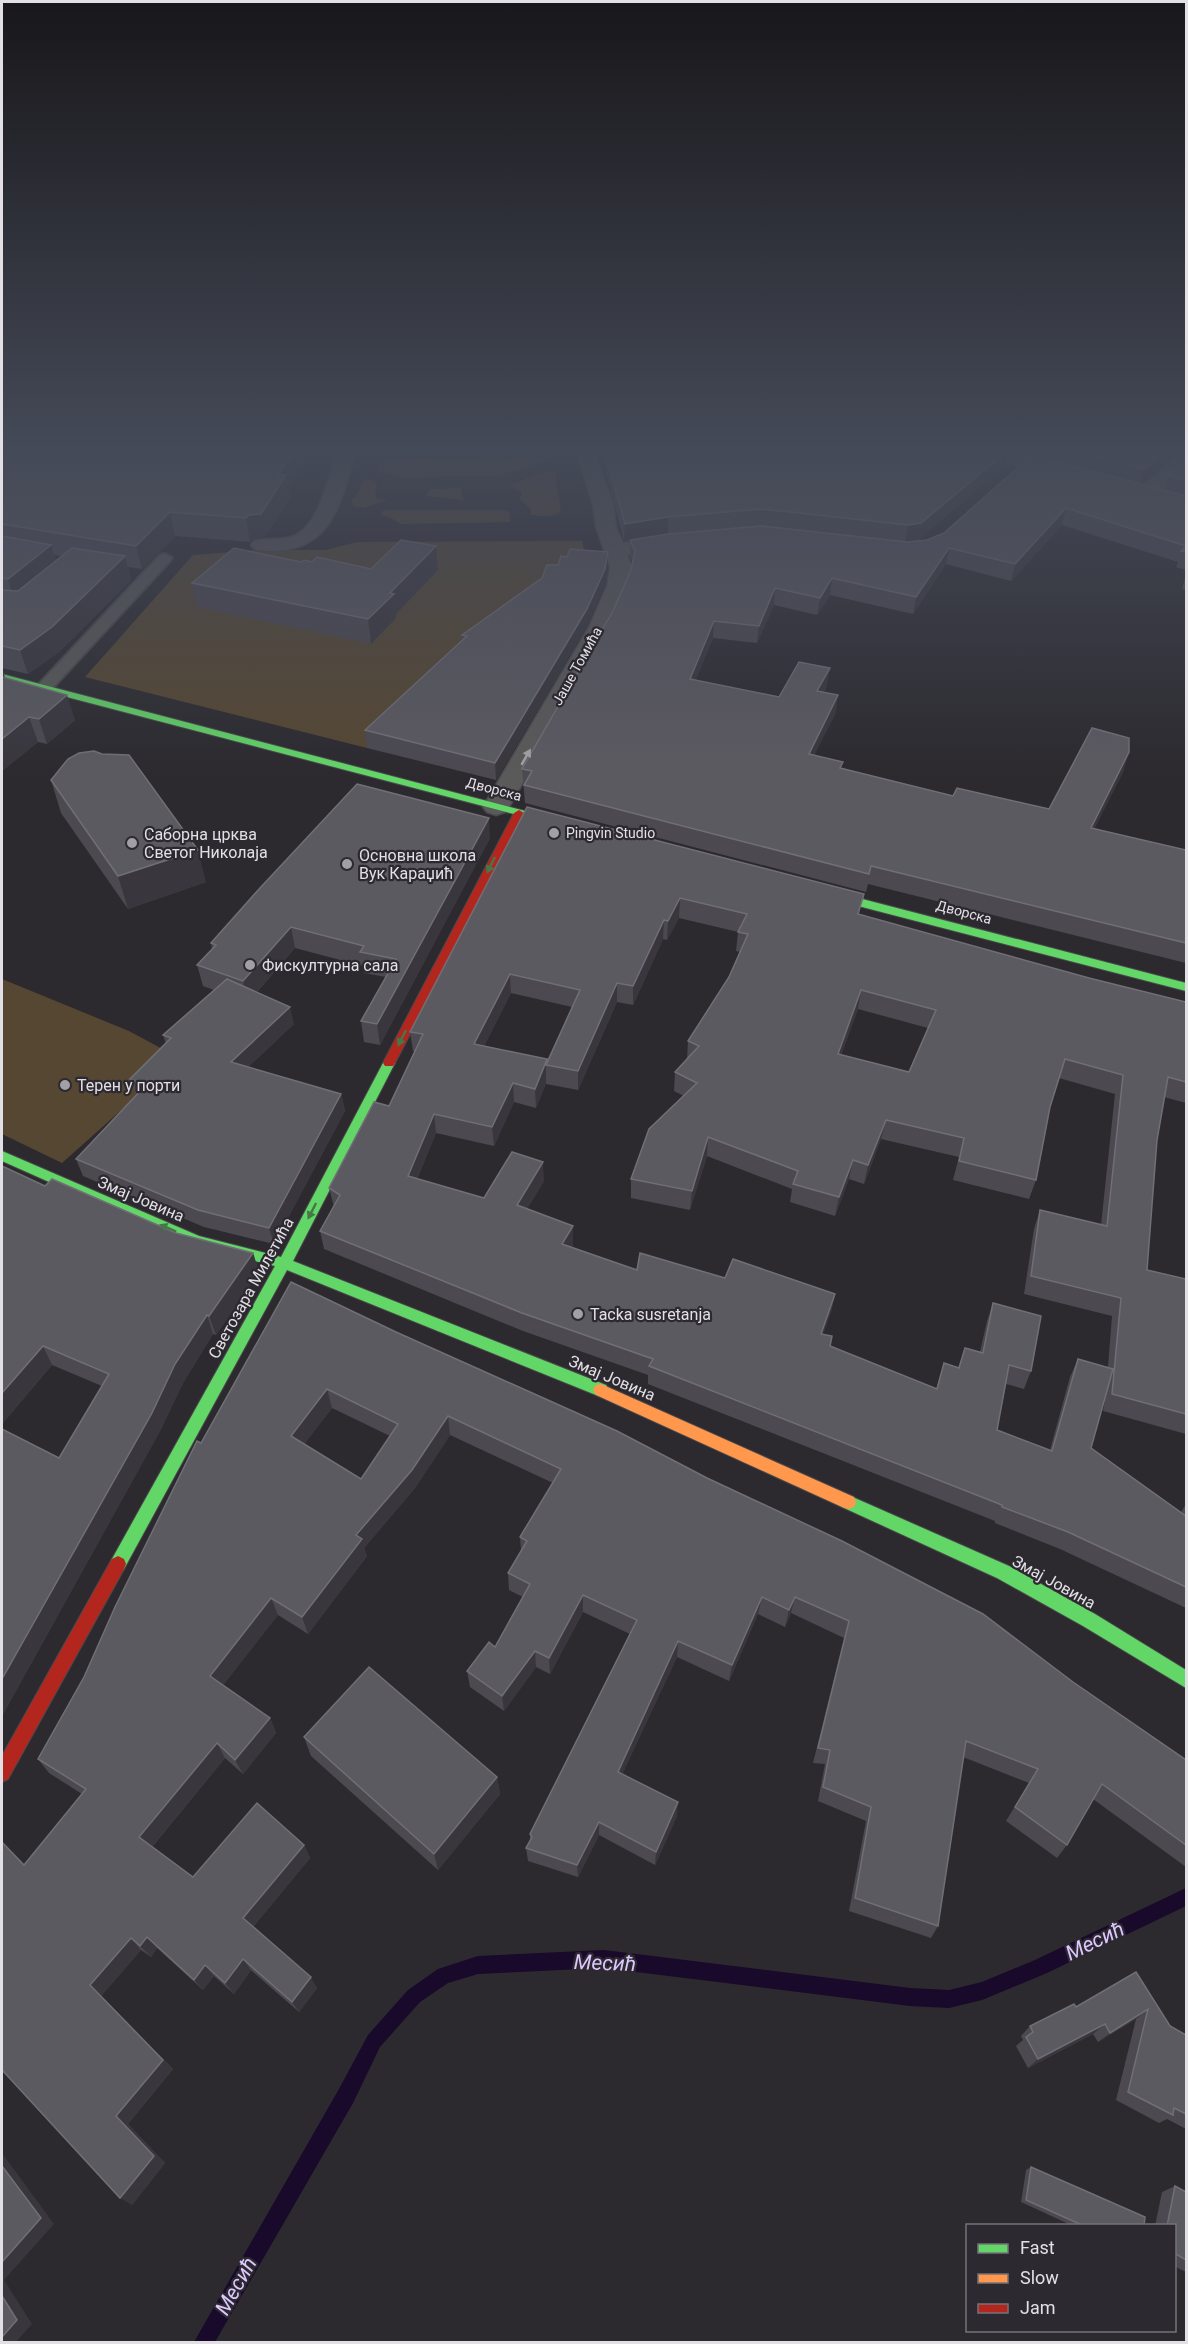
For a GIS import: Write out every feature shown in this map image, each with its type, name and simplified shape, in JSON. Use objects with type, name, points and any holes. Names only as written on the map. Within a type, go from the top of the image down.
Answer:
[{"type":"street","name":"Јаше Томића","points":[[496,807],[612,602],[621,575],[617,557]]},
{"type":"street","name":"Дворска","points":[[2,677],[577,828]]},
{"type":"street","name":"Светозара Милетића","points":[[2,1773],[284,1263],[519,813]]},
{"type":"street","name":"Дворска","points":[[807,888],[1186,987]]},
{"type":"street","name":"Змај Јовина","points":[[2,1156],[196,1240],[284,1263],[595,1387],[992,1567],[1089,1620],[1186,1680]]},
{"type":"lane","points":[[43,689],[165,558]]},
{"type":"lane","points":[[127,573],[148,577]]},
{"type":"shaded area","points":[[191,557],[586,557],[460,660],[367,748],[85,677]]},
{"type":"shaded area","name":"Терен у порти","points":[[2,979],[129,1031],[168,1052],[136,1097],[62,1163],[2,1134]]},
{"type":"building","points":[[2,557],[35,557],[8,579],[2,578]]},
{"type":"building","points":[[60,557],[124,557],[52,627],[20,650],[2,646],[2,590],[18,591]]},
{"type":"building","points":[[223,557],[279,557],[312,562],[319,557],[371,569],[383,557],[425,557],[390,593],[394,594],[368,619],[192,583]]},
{"type":"building","points":[[561,557],[607,557],[605,569],[587,609],[495,763],[365,730],[467,636],[462,635],[542,578],[547,565],[558,565]]},
{"type":"building","points":[[634,557],[943,557],[916,597],[832,578],[820,598],[775,588],[759,626],[714,621],[690,679],[779,697],[799,662],[830,668],[817,691],[838,695],[809,754],[843,762],[840,768],[953,796],[957,788],[1049,809],[1092,728],[1129,738],[1129,752],[1091,828],[1186,850],[1186,943],[871,866],[869,874],[524,785],[532,771],[522,769],[613,611],[631,570]]},
{"type":"building","points":[[988,557],[1021,557],[1015,564]]},
{"type":"building","points":[[2,677],[67,695],[39,719],[29,717],[2,739]]},
{"type":"building","name":"Саборна црква Светог Николаја","points":[[94,751],[102,754],[129,755],[198,850],[118,876],[51,780],[68,759],[79,753]]},
{"type":"building","points":[[357,784],[489,818],[377,1024],[361,1021],[396,959],[360,952],[364,946],[291,927],[243,981],[197,965],[216,945],[211,943]]},
{"type":"building","points":[[527,807],[864,894],[858,914],[1089,978],[1186,1002],[1186,1082],[1168,1077],[1157,1140],[1147,1270],[1186,1279],[1186,1414],[1112,1394],[1121,1298],[1031,1276],[1040,1210],[1107,1226],[1123,1075],[1065,1059],[1050,1107],[1036,1180],[959,1161],[964,1138],[886,1120],[868,1165],[853,1160],[839,1197],[793,1184],[798,1171],[708,1137],[692,1191],[631,1179],[649,1129],[697,1083],[675,1072],[699,1046],[688,1041],[729,977],[748,934],[738,932],[747,914],[680,898],[668,921],[664,920],[633,986],[617,983],[578,1071],[546,1065],[580,990],[510,974],[474,1044],[547,1059],[535,1089],[513,1083],[492,1127],[434,1114],[408,1176],[484,1198],[512,1152],[543,1162],[517,1205],[573,1226],[562,1244],[637,1270],[640,1253],[725,1278],[733,1259],[835,1294],[821,1334],[832,1336],[830,1346],[937,1389],[944,1363],[959,1368],[965,1348],[983,1353],[993,1303],[1041,1316],[1031,1371],[1009,1365],[997,1430],[1052,1451],[1078,1359],[1113,1369],[1091,1448],[1186,1516],[1186,1587],[1068,1532],[649,1366],[653,1359],[522,1313],[320,1231],[340,1195],[329,1188],[374,1102],[389,1106],[423,1034],[410,1032]],"holes":[[[861,990],[936,1010],[909,1072],[838,1054]]]},
{"type":"building","points":[[227,979],[290,1007],[231,1062],[341,1094],[269,1228],[198,1210],[76,1159],[145,1086],[130,1079],[171,1038],[163,1035]]},
{"type":"building","points":[[2,1166],[45,1186],[52,1179],[176,1233],[253,1253],[209,1316],[207,1315],[175,1364],[152,1413],[2,1679],[2,1429],[59,1458],[109,1374],[43,1346],[2,1393]]},
{"type":"building","points":[[291,1282],[396,1332],[617,1431],[707,1478],[842,1541],[983,1614],[1073,1682],[1186,1760],[1186,1845],[1102,1784],[1067,1845],[1015,1807],[1038,1769],[966,1741],[938,1926],[855,1898],[871,1807],[823,1787],[830,1750],[818,1748],[849,1621],[795,1597],[789,1610],[762,1597],[732,1665],[678,1641],[618,1772],[678,1802],[656,1852],[599,1822],[577,1865],[526,1848],[532,1837],[530,1834],[637,1620],[583,1595],[549,1658],[535,1651],[502,1696],[467,1671],[489,1642],[495,1647],[530,1584],[508,1573],[527,1541],[520,1537],[561,1469],[448,1416],[412,1470],[356,1535],[362,1539],[302,1617],[271,1598],[210,1676],[270,1718],[235,1760],[217,1743],[139,1837],[193,1877],[257,1803],[304,1845],[243,1918],[311,1977],[292,2002],[243,1959],[225,1983],[205,1965],[194,1980],[147,1937],[140,1946],[131,1938],[90,1985],[163,2060],[116,2116],[154,2156],[120,2198],[2,2070],[2,1842],[24,1865],[86,1789],[38,1759],[84,1677],[115,1607],[197,1441],[201,1443]],"holes":[[[327,1389],[398,1424],[361,1479],[291,1436]]]},
{"type":"building","points":[[369,1667],[497,1777],[434,1854],[304,1737]]},
{"type":"building","points":[[1136,1972],[1170,2026],[1186,2035],[1186,2114],[1174,2108],[1173,2115],[1128,2092],[1148,2009],[1110,2033],[1105,2024],[1038,2059],[1026,2037],[1033,2032],[1030,2026],[1074,2004],[1076,2007]]},
{"type":"building","points":[[2,2166],[41,2218],[2,2262]]},
{"type":"building","points":[[1031,2167],[1145,2217],[1144,2224],[1080,2224],[1026,2200]]},
{"type":"building","points":[[1175,2186],[1186,2192],[1186,2260],[1176,2254],[1176,2224],[1167,2224]]},
{"type":"building","points":[[2,2296],[17,2320],[2,2337]]},
{"type":"waterway","name":"Месић","points":[[204,2342],[346,2096],[374,2041],[414,1996],[444,1975],[478,1965],[604,1959],[910,1997],[949,1999],[982,1991],[1041,1967],[1186,1897]]},
{"type":"traffic: fast","points":[[2,677],[567,825]]},
{"type":"traffic: fast","points":[[820,892],[1186,987]]},
{"type":"traffic: fast","points":[[118,1564],[297,1240],[389,1063]]},
{"type":"traffic: fast","points":[[2,1156],[196,1241],[284,1263],[601,1390]]},
{"type":"traffic: fast","points":[[848,1502],[1003,1572],[1089,1620],[1186,1680]]},
{"type":"traffic: slow","points":[[601,1390],[848,1502]]},
{"type":"traffic: jam","points":[[389,1063],[519,813]]},
{"type":"traffic: jam","points":[[2,1773],[118,1564]]},
{"type":"place","name":"Pingvin Studio","points":[[554,833]]},
{"type":"place","name":"Саборна црква Светог Николаја","points":[[132,843]]},
{"type":"place","name":"Основна школа Вук Караџић","points":[[347,864]]},
{"type":"place","name":"Фискултурна сала","points":[[250,965]]},
{"type":"place","name":"Терен у порти","points":[[65,1085]]},
{"type":"place","name":"Tacka susretanja","points":[[578,1314]]}]
